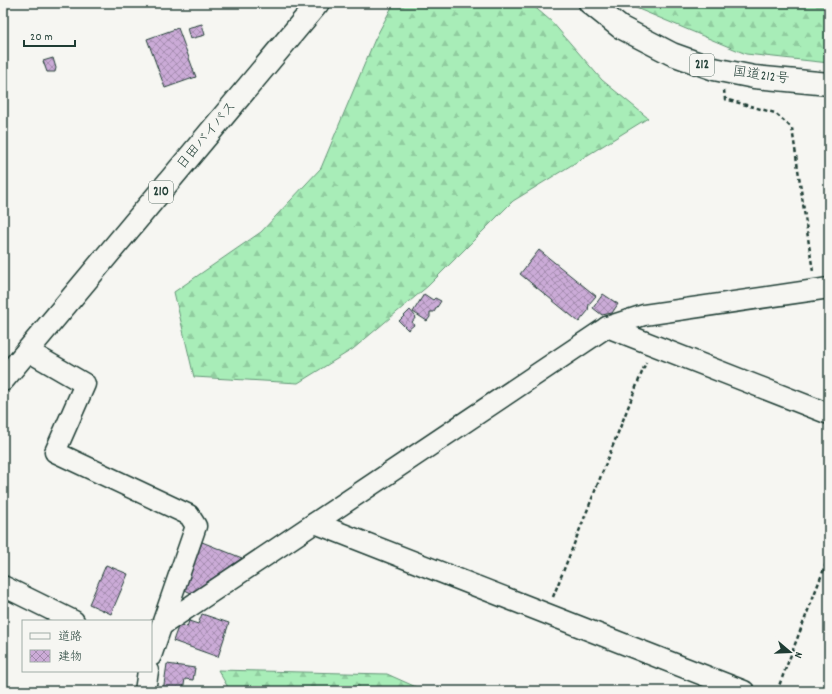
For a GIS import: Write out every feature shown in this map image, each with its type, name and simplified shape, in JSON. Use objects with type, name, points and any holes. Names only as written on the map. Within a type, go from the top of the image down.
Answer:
[{"type":"highway","name":"日田バイパス","points":[[3,380],[318,3]]},
{"type":"highway","name":"国道212号","points":[[590,3],[620,28],[672,54],[707,66],[754,77],[829,84]]},
{"type":"street","points":[[162,626],[607,327],[644,314],[822,289]]},
{"type":"street","points":[[607,327],[829,414]]},
{"type":"street","points":[[28,351],[86,384],[55,452],[189,515],[196,526],[152,653]]},
{"type":"street","points":[[315,523],[744,691]]},
{"type":"street","points":[[3,586],[72,620]]},
{"type":"street","points":[[145,691],[148,672]]},
{"type":"path","points":[[724,90],[725,99],[775,113],[792,128],[822,289]]},
{"type":"path","points":[[547,614],[653,345]]},
{"type":"path","points":[[777,691],[829,556]]},
{"type":"green space","points":[[394,3],[530,3],[552,22],[602,80],[648,118],[513,201],[428,286],[353,349],[298,383],[194,377],[174,292],[261,232],[321,168],[375,39]]},
{"type":"green space","points":[[624,3],[829,3],[829,63],[746,54]]},
{"type":"green space","points":[[218,670],[387,674],[425,691],[230,691]]},
{"type":"building","points":[[202,24],[205,35],[190,39],[187,28]]},
{"type":"building","points":[[178,28],[196,77],[165,88],[147,39]]},
{"type":"building","points":[[53,58],[56,68],[55,72],[47,72],[43,61]]},
{"type":"building","points":[[539,250],[596,296],[589,304],[588,311],[579,322],[520,274]]},
{"type":"building","points":[[424,294],[433,300],[435,298],[441,301],[434,312],[430,312],[430,317],[427,321],[413,312]]},
{"type":"building","points":[[603,294],[618,304],[612,313],[602,315],[593,308]]},
{"type":"building","points":[[410,310],[416,317],[412,322],[414,325],[408,330],[399,321]]},
{"type":"building","points":[[202,542],[242,558],[193,594],[183,589]]},
{"type":"building","points":[[106,565],[128,574],[111,614],[89,604]]},
{"type":"building","points":[[202,614],[229,623],[218,657],[173,641],[179,624],[187,627],[189,621],[198,624]]},
{"type":"building","points":[[167,664],[195,668],[193,680],[185,679],[183,691],[163,691]]}]
